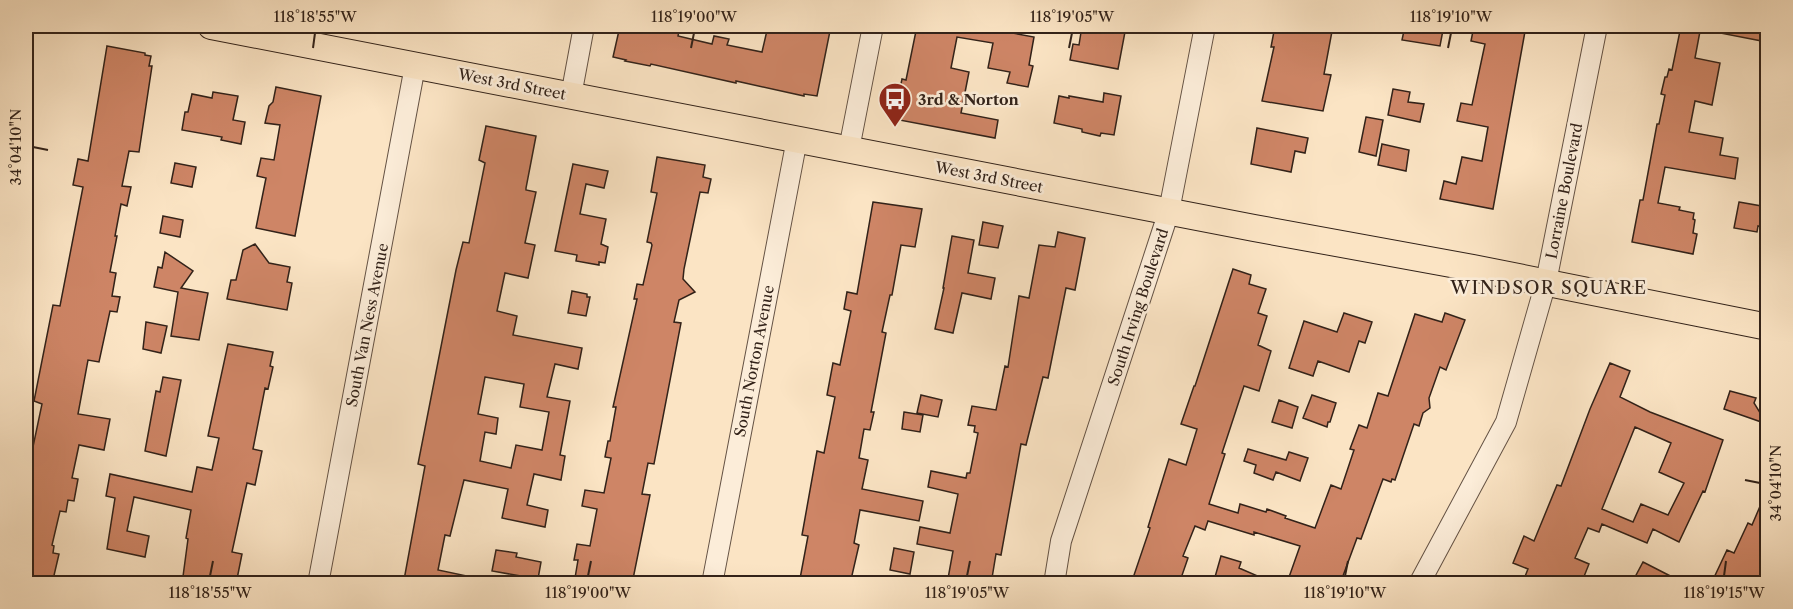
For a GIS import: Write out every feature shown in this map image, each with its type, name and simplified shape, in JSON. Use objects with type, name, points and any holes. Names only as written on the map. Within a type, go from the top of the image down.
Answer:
[{"type":"main road","name":"West 3rd Street","points":[[211,26],[291,33],[415,66],[1169,212],[1546,282],[1767,327]]},
{"type":"street","points":[[571,96],[584,26]]},
{"type":"street","points":[[849,149],[873,26]]},
{"type":"street","name":"South Irving Boulevard","points":[[1054,584],[1061,542],[1169,212],[1205,26]]},
{"type":"street","name":"Lorraine Boulevard","points":[[1419,584],[1506,422],[1546,282],[1597,26]]},
{"type":"street","name":"South Van Ness Avenue","points":[[318,584],[415,66]]},
{"type":"street","name":"South Norton Avenue","points":[[712,584],[797,139]]},
{"type":"building","points":[[620,26],[680,26],[678,36],[712,44],[714,36],[729,39],[727,45],[762,52],[768,26],[831,26],[817,96],[804,94],[804,96],[613,57]]},
{"type":"building","points":[[917,26],[1003,26],[1001,31],[1034,37],[1029,65],[1033,66],[1028,87],[1007,83],[1010,72],[988,68],[993,43],[957,37],[951,68],[969,72],[961,113],[998,120],[995,138],[894,119],[902,79],[906,80]]},
{"type":"building","points":[[1082,26],[1125,32],[1118,69],[1070,60],[1073,44],[1079,45]]},
{"type":"building","points":[[1275,26],[1333,26],[1324,74],[1331,75],[1323,111],[1262,101],[1274,47],[1271,47]]},
{"type":"building","points":[[1405,26],[1443,30],[1440,46],[1402,40]]},
{"type":"building","points":[[1474,26],[1526,26],[1493,209],[1440,199],[1444,181],[1456,184],[1462,157],[1482,161],[1488,127],[1457,121],[1461,103],[1472,105],[1485,44],[1471,41]]},
{"type":"building","points":[[1681,26],[1701,26],[1695,58],[1720,63],[1712,105],[1695,101],[1689,132],[1723,138],[1720,155],[1738,158],[1735,179],[1665,167],[1658,203],[1680,207],[1679,210],[1694,213],[1693,233],[1697,234],[1693,254],[1632,242],[1665,95],[1661,94],[1665,77],[1669,69],[1672,70]]},
{"type":"building","points":[[1720,26],[1767,26],[1767,42],[1720,33]]},
{"type":"building","points":[[107,46],[145,53],[151,56],[149,66],[152,66],[139,152],[129,151],[122,186],[131,187],[127,206],[121,204],[110,272],[116,273],[112,296],[120,297],[117,312],[110,311],[99,362],[88,360],[78,414],[110,419],[104,450],[79,445],[72,478],[78,479],[74,501],[68,500],[66,512],[60,511],[52,545],[54,546],[53,553],[59,554],[52,584],[26,584],[26,480],[42,404],[34,401],[53,305],[60,306],[83,187],[73,185],[78,159],[88,161]]},
{"type":"building","points":[[276,87],[321,96],[295,236],[256,228],[266,178],[257,176],[261,158],[274,160],[280,125],[265,123]]},
{"type":"building","points":[[1393,89],[1410,92],[1408,102],[1424,104],[1420,122],[1388,115]]},
{"type":"building","points":[[213,92],[238,96],[233,120],[245,122],[241,144],[221,140],[222,137],[182,130],[185,112],[188,112],[192,94],[212,98]]},
{"type":"building","points":[[1104,93],[1121,96],[1114,135],[1101,133],[1100,136],[1082,132],[1082,129],[1054,123],[1059,96],[1103,102]]},
{"type":"building","points":[[1366,117],[1383,120],[1376,156],[1359,152]]},
{"type":"building","points":[[486,126],[536,136],[526,188],[526,190],[536,192],[525,243],[535,245],[528,278],[505,273],[497,311],[517,316],[513,335],[582,348],[578,369],[555,364],[547,397],[570,401],[560,455],[565,456],[561,480],[534,474],[527,505],[548,510],[545,527],[502,518],[508,489],[464,480],[450,536],[445,535],[438,570],[467,576],[466,584],[421,584],[404,580],[425,466],[418,464],[456,270],[463,242],[469,243],[485,163],[479,160]],"holes":[[[485,377],[524,384],[520,407],[549,412],[542,450],[516,445],[511,468],[480,461],[485,432],[496,434],[498,418],[478,414]]]},
{"type":"building","points":[[1257,128],[1308,138],[1305,153],[1295,151],[1291,172],[1251,164]]},
{"type":"building","points":[[1382,144],[1409,150],[1406,171],[1378,165]]},
{"type":"building","points":[[657,157],[705,165],[703,177],[711,179],[708,193],[700,192],[684,269],[683,279],[695,292],[679,300],[674,322],[681,323],[654,464],[648,463],[642,494],[650,495],[632,584],[574,584],[578,560],[574,560],[577,544],[590,546],[597,509],[582,506],[585,490],[604,493],[611,458],[605,457],[616,407],[613,407],[637,299],[634,299],[637,284],[643,285],[652,245],[647,242],[657,193],[651,192]]},
{"type":"building","points":[[175,163],[196,167],[192,187],[171,183]]},
{"type":"building","points":[[573,164],[608,171],[604,188],[586,184],[580,214],[606,219],[601,244],[608,247],[605,263],[599,262],[599,265],[576,261],[577,255],[555,251]]},
{"type":"building","points":[[873,202],[922,209],[915,247],[901,245],[892,295],[890,295],[882,332],[886,333],[871,412],[874,412],[870,430],[864,429],[859,458],[868,460],[862,489],[923,501],[919,521],[860,510],[854,543],[859,545],[850,584],[799,584],[808,536],[802,535],[817,451],[824,453],[835,397],[827,395],[833,363],[840,365],[851,311],[844,309],[847,292],[857,294]]},
{"type":"building","points":[[1739,202],[1767,207],[1767,228],[1758,226],[1757,232],[1734,228]]},
{"type":"building","points":[[163,216],[183,220],[180,237],[160,233]]},
{"type":"building","points":[[983,222],[1003,226],[998,248],[979,245]]},
{"type":"building","points":[[1058,232],[1085,238],[1075,290],[1066,288],[1048,378],[1043,377],[1026,445],[1021,444],[1001,555],[996,554],[991,584],[947,584],[953,551],[917,544],[920,527],[950,533],[958,494],[928,487],[931,471],[966,478],[967,473],[970,473],[978,433],[974,432],[975,426],[968,425],[972,406],[996,410],[1005,366],[1008,367],[1019,296],[1029,298],[1039,245],[1055,247]]},
{"type":"building","points":[[952,236],[974,240],[968,273],[995,278],[991,299],[962,293],[953,333],[935,329]]},
{"type":"building","points":[[255,244],[269,263],[290,267],[287,282],[292,283],[287,310],[227,299],[231,280],[236,280],[243,250]]},
{"type":"building","points":[[165,252],[193,271],[181,288],[208,293],[199,340],[171,336],[178,292],[154,287],[158,267],[162,268]]},
{"type":"building","points":[[1233,269],[1251,275],[1249,284],[1266,289],[1258,313],[1267,316],[1258,345],[1271,351],[1259,391],[1244,386],[1222,453],[1225,454],[1209,504],[1238,513],[1240,504],[1266,512],[1267,509],[1315,528],[1331,485],[1341,489],[1354,450],[1350,449],[1359,425],[1367,428],[1378,393],[1388,396],[1415,314],[1442,322],[1445,313],[1465,320],[1446,370],[1440,367],[1429,398],[1430,408],[1423,413],[1419,426],[1414,424],[1395,480],[1392,479],[1391,482],[1383,479],[1361,539],[1357,538],[1340,584],[1299,584],[1288,580],[1300,546],[1208,521],[1205,530],[1195,526],[1183,556],[1188,558],[1179,584],[1131,584],[1150,528],[1148,527],[1169,459],[1186,465],[1197,429],[1181,424]]},
{"type":"building","points":[[572,291],[587,294],[587,297],[590,297],[586,316],[568,313]]},
{"type":"building","points":[[1344,313],[1372,322],[1365,343],[1359,341],[1349,372],[1318,361],[1313,376],[1289,368],[1304,321],[1337,332]]},
{"type":"building","points":[[146,322],[167,326],[161,353],[143,349]]},
{"type":"building","points":[[228,344],[273,352],[270,366],[273,367],[268,389],[265,388],[253,449],[262,451],[255,485],[247,483],[232,552],[242,554],[236,584],[182,584],[191,510],[134,497],[127,531],[149,536],[145,557],[107,549],[115,498],[106,496],[110,474],[192,492],[197,467],[212,470],[219,438],[208,436]]},
{"type":"building","points":[[1610,363],[1630,371],[1620,397],[1650,412],[1723,440],[1705,492],[1703,491],[1679,542],[1653,529],[1647,543],[1602,524],[1599,532],[1588,528],[1575,558],[1589,564],[1581,584],[1522,584],[1528,569],[1513,563],[1524,536],[1534,541],[1557,485],[1561,486]],"holes":[[[1635,427],[1671,443],[1659,472],[1684,483],[1668,515],[1641,504],[1633,522],[1602,509]]]},
{"type":"building","points":[[163,377],[181,380],[166,456],[145,451],[156,391],[160,392]]},
{"type":"building","points":[[1730,391],[1756,398],[1754,403],[1767,424],[1724,409]]},
{"type":"building","points":[[921,395],[942,400],[938,417],[917,413]]},
{"type":"building","points":[[1312,395],[1336,403],[1327,427],[1303,418]]},
{"type":"building","points":[[1279,400],[1298,407],[1292,428],[1272,422]]},
{"type":"building","points":[[904,412],[923,415],[920,432],[902,429]]},
{"type":"building","points":[[1248,449],[1286,460],[1289,452],[1308,458],[1300,481],[1276,472],[1273,480],[1254,473],[1256,465],[1244,461]]},
{"type":"building","points":[[1767,490],[1767,573],[1762,584],[1711,584],[1727,550],[1734,553],[1748,523],[1752,525]]},
{"type":"building","points":[[894,548],[914,552],[910,574],[890,570]]},
{"type":"building","points":[[496,550],[517,553],[516,557],[541,562],[538,579],[492,571]]},
{"type":"building","points":[[1221,556],[1241,562],[1239,568],[1276,584],[1213,584]]},
{"type":"building","points":[[1643,562],[1686,584],[1643,584],[1634,579]]},
{"type":"place","name":"3rd & Norton","points":[[895,128]]},
{"type":"district","name":"WINDSOR SQUARE","points":[[1549,288]]}]
